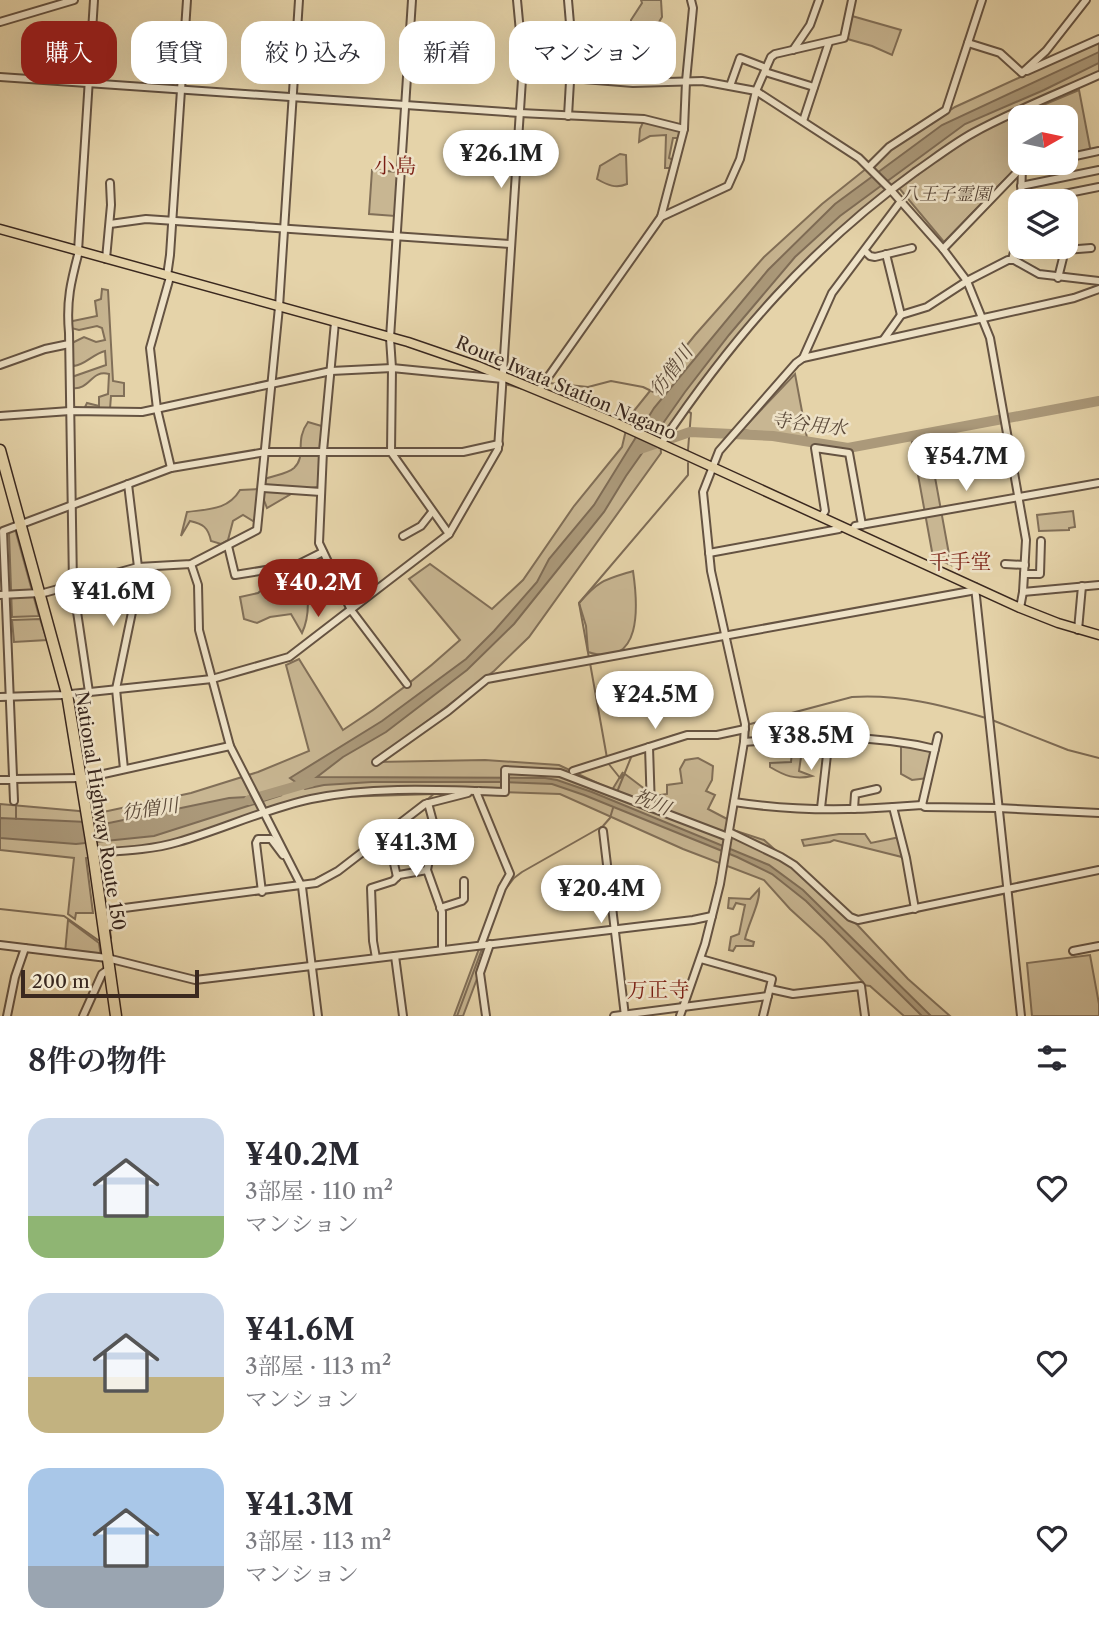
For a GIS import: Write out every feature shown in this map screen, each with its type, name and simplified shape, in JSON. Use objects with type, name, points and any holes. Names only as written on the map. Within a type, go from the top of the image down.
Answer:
[{"type":"highway","name":"National Highway Route 150","points":[[0,450],[66,694],[87,813],[116,1016]]},
{"type":"main road","name":"Route Iwata Station Nagano","points":[[0,229],[390,338],[539,390],[631,429],[1020,608],[1099,635]]},
{"type":"street","points":[[0,22],[74,0]]},
{"type":"street","points":[[92,21],[94,0]]},
{"type":"street","points":[[171,468],[156,409],[150,348],[168,276],[187,0]]},
{"type":"street","points":[[5,595],[40,593],[138,566],[191,564],[257,530],[279,307],[299,0]]},
{"type":"street","points":[[412,0],[390,338],[391,452],[449,534]]},
{"type":"street","points":[[517,0],[519,21]]},
{"type":"street","points":[[568,0],[570,21]]},
{"type":"street","points":[[539,390],[661,217],[684,129],[693,8],[691,0]]},
{"type":"street","points":[[793,50],[810,25],[819,0]]},
{"type":"street","points":[[661,217],[728,186],[740,159],[756,91],[775,54],[844,38],[852,0]]},
{"type":"street","points":[[869,167],[889,147],[946,110],[982,0]]},
{"type":"street","points":[[1022,73],[1046,51],[1086,0]]},
{"type":"street","points":[[1022,73],[1099,39]]},
{"type":"street","points":[[803,121],[829,42]]},
{"type":"street","points":[[968,43],[1000,53],[1022,73]]},
{"type":"street","points":[[730,86],[740,58],[814,87]]},
{"type":"street","points":[[662,444],[691,400],[786,283],[838,232],[890,188],[973,133],[1099,75]]},
{"type":"street","points":[[0,77],[21,78]]},
{"type":"street","points":[[676,81],[756,91],[803,121],[869,167],[943,249],[967,281],[990,338],[1026,540],[1020,608]]},
{"type":"street","points":[[88,84],[78,251],[66,308],[73,585],[89,692]]},
{"type":"street","points":[[104,84],[644,119],[684,129]]},
{"type":"street","points":[[0,697],[66,694],[212,679],[289,657],[449,534],[499,444],[521,84]]},
{"type":"street","points":[[568,116],[570,84]]},
{"type":"street","points":[[1078,155],[1099,151]]},
{"type":"street","points":[[1022,175],[1021,186],[1099,170]]},
{"type":"street","points":[[943,249],[1014,175]]},
{"type":"street","points":[[106,259],[110,224],[110,183]]},
{"type":"street","points":[[1078,191],[1099,187]]},
{"type":"street","points":[[803,358],[832,293],[901,201]]},
{"type":"street","points":[[110,224],[146,219],[173,220],[511,244]]},
{"type":"street","points":[[865,251],[870,256],[912,248]]},
{"type":"street","points":[[1058,278],[1065,250],[1091,248]]},
{"type":"street","points":[[886,254],[901,315]]},
{"type":"street","points":[[884,339],[901,315],[927,307],[967,281],[1008,260],[1039,274],[1099,281]]},
{"type":"street","points":[[680,1016],[701,959],[712,916],[724,861],[745,729],[724,635],[702,501],[711,468],[719,451],[803,358],[1074,298],[1099,289]]},
{"type":"street","points":[[335,322],[323,451],[319,543],[351,610],[407,684]]},
{"type":"street","points":[[0,365],[45,349],[69,344]]},
{"type":"street","points":[[0,416],[70,411],[142,412],[331,371],[392,368],[503,377]]},
{"type":"street","points":[[14,801],[12,697],[3,531],[70,503],[171,468],[266,452],[463,452],[499,444]]},
{"type":"street","points":[[821,517],[825,511],[815,448],[849,453],[862,525]]},
{"type":"street","points":[[852,531],[855,526],[1099,483]]},
{"type":"street","points":[[124,769],[116,689],[136,593],[138,566],[128,484]]},
{"type":"street","points":[[263,488],[321,492]]},
{"type":"street","points":[[403,536],[421,526],[432,512]]},
{"type":"street","points":[[709,553],[839,529],[841,526]]},
{"type":"street","points":[[1024,574],[1040,574],[1041,541]]},
{"type":"street","points":[[228,546],[235,575],[297,565],[323,552]]},
{"type":"street","points":[[191,564],[198,585],[199,630],[230,746],[302,885],[318,1016]]},
{"type":"street","points":[[1005,564],[1025,565]]},
{"type":"street","points":[[1023,592],[1099,585]]},
{"type":"street","points":[[1078,630],[1082,586]]},
{"type":"street","points":[[376,762],[448,711],[486,678],[975,588],[1021,1016]]},
{"type":"street","points":[[573,771],[687,735],[717,735],[745,729]]},
{"type":"street","points":[[922,805],[937,736]]},
{"type":"street","points":[[744,742],[828,737],[907,743],[935,749]]},
{"type":"street","points":[[821,808],[828,737]]},
{"type":"street","points":[[0,780],[81,778],[230,746]]},
{"type":"street","points":[[649,747],[650,808]]},
{"type":"street","points":[[93,853],[143,849],[177,842],[263,812],[311,799],[348,793],[505,792],[505,770],[560,774],[771,851],[794,865],[855,919],[1099,870]]},
{"type":"street","points":[[854,809],[855,794],[877,789]]},
{"type":"street","points":[[103,928],[111,926],[109,910],[316,883],[338,871],[428,803],[478,791]]},
{"type":"street","points":[[478,791],[510,874],[502,888],[481,946]]},
{"type":"street","points":[[734,802],[772,808],[854,809],[922,805],[1099,813]]},
{"type":"street","points":[[428,803],[435,829],[427,870],[440,908],[443,924],[442,950]]},
{"type":"street","points":[[894,807],[915,909]]},
{"type":"street","points":[[603,831],[625,1015]]},
{"type":"street","points":[[387,832],[397,877]]},
{"type":"street","points":[[262,890],[256,843],[258,839],[271,839],[289,861]]},
{"type":"street","points":[[376,958],[371,888],[394,881],[397,877],[427,870]]},
{"type":"street","points":[[440,908],[464,899],[464,881]]},
{"type":"street","points":[[0,945],[195,980],[712,916]]},
{"type":"street","points":[[486,1016],[480,973],[490,944]]},
{"type":"street","points":[[1073,951],[1099,946]]},
{"type":"street","points":[[7,1016],[15,977],[25,948]]},
{"type":"street","points":[[395,956],[403,1016]]},
{"type":"street","points":[[701,959],[772,979],[763,1016]]},
{"type":"street","points":[[82,1016],[108,963]]},
{"type":"street","points":[[614,1016],[683,1008],[769,993],[793,994],[861,986],[865,1016]]},
{"type":"green space","points":[[641,0],[661,0],[662,17],[660,21],[631,21],[642,3]]},
{"type":"green space","points":[[852,16],[901,30],[892,55],[844,38]]},
{"type":"green space","name":"八王子霊園","points":[[1099,41],[1099,74],[1035,105],[1008,105],[1008,118],[988,128],[1008,120],[1009,175],[944,242],[899,188],[957,146],[909,175],[848,224],[716,364],[660,438],[661,453],[529,637],[494,671],[381,756],[377,762],[485,760],[559,765],[612,790],[623,772],[621,778],[625,774],[654,796],[667,794],[667,785],[682,783],[680,769],[685,760],[698,758],[713,766],[712,780],[706,791],[715,795],[708,809],[729,820],[730,829],[764,840],[850,917],[908,979],[950,1016],[904,1016],[870,986],[862,985],[863,982],[824,940],[790,909],[764,880],[683,849],[560,794],[499,792],[306,798],[157,847],[86,858],[93,913],[76,913],[75,919],[68,914],[74,858],[0,850],[0,804],[94,814],[191,793],[258,772],[309,751],[286,665],[299,659],[343,730],[389,699],[460,640],[409,579],[430,564],[492,609],[523,580],[574,506],[622,447],[629,417],[695,335],[764,257],[822,204],[892,148],[955,107]]},
{"type":"green space","points":[[1079,90],[1091,153],[1078,155],[1078,105],[1043,105]]},
{"type":"green space","points":[[644,120],[681,130],[680,138],[673,138],[669,158],[675,161],[672,168],[665,168],[666,135],[650,136],[639,142]]},
{"type":"green space","points":[[620,154],[626,155],[627,184],[612,186],[597,179],[600,166]]},
{"type":"green space","points":[[372,170],[399,172],[395,216],[369,214]]},
{"type":"green space","points":[[102,289],[108,290],[113,381],[124,383],[124,396],[111,396],[110,409],[85,407],[87,403],[99,406],[99,397],[108,394],[109,374],[98,375],[78,388],[72,388],[69,378],[106,365],[105,351],[74,366],[71,360],[72,343],[84,337],[96,342],[105,340],[102,328],[97,326],[79,330],[71,328],[68,322],[97,316],[95,301],[101,299]]},
{"type":"green space","points":[[795,374],[807,438],[742,430]]},
{"type":"green space","points":[[308,422],[325,427],[318,487],[298,490],[267,508],[262,495],[263,480],[287,472],[298,463],[302,436]]},
{"type":"green space","points":[[928,439],[951,565],[933,557],[912,442]]},
{"type":"green space","points":[[260,489],[258,524],[243,515],[233,521],[228,540],[221,544],[211,541],[204,527],[190,521],[181,536],[187,512],[224,505],[240,490]]},
{"type":"green space","points":[[1073,511],[1075,527],[1069,530],[1039,531],[1037,515]]},
{"type":"green space","points":[[15,529],[39,616],[12,617],[9,533]]},
{"type":"green space","points":[[291,566],[304,574],[307,589],[308,611],[302,633],[291,614],[270,617],[257,623],[244,619],[240,597],[258,593]]},
{"type":"green space","points":[[633,571],[635,616],[628,643],[619,652],[606,655],[588,652],[586,626],[579,603],[603,582]]},
{"type":"green space","points":[[40,619],[47,640],[14,642],[12,620]]},
{"type":"green space","points":[[815,741],[816,744],[802,750],[799,771],[812,776],[800,778],[780,773],[770,767],[770,763],[791,762],[792,751],[762,752],[761,746]]},
{"type":"green space","points":[[901,742],[935,749],[928,778],[912,780],[901,774]]},
{"type":"green space","points":[[839,834],[865,834],[871,843],[900,837],[906,858],[834,840],[804,846],[802,840]]},
{"type":"green space","points":[[759,889],[745,939],[754,942],[753,946],[736,946],[733,951],[729,950],[731,937],[739,934],[745,905],[736,903],[733,909],[728,908],[729,898],[750,899]]},
{"type":"green space","points":[[68,920],[99,943],[101,957],[65,953]]},
{"type":"green space","points":[[490,944],[463,1016],[454,1016],[480,946]]},
{"type":"green space","points":[[1090,955],[1099,1016],[1032,1016],[1027,963]]},
{"type":"shaded area","points":[[1099,52],[1099,63],[965,124],[840,216],[795,257],[685,392],[604,512],[514,624],[467,670],[386,732],[343,757],[317,777],[545,778],[592,792],[769,865],[803,890],[931,1016],[922,1016],[806,901],[772,874],[737,857],[584,795],[552,784],[504,782],[372,782],[305,789],[290,778],[382,721],[466,659],[494,631],[537,582],[549,559],[594,505],[654,408],[768,270],[835,204],[942,125]]},
{"type":"shaded area","points":[[282,795],[154,836],[76,844],[0,838],[0,818],[109,823],[229,798]]},
{"type":"waterway","points":[[274,380],[327,370]]},
{"type":"waterway","points":[[457,377],[500,382]]},
{"type":"waterway","points":[[257,384],[269,381]]},
{"type":"waterway","points":[[545,386],[549,383],[588,387],[611,381],[643,387],[664,397]]},
{"type":"waterway","points":[[505,384],[523,389]]},
{"type":"waterway","name":"寺谷用水","points":[[640,449],[690,432],[773,436],[848,448],[1099,401]]},
{"type":"waterway","name":"寺谷用水","points":[[687,411],[691,413],[688,450]]},
{"type":"waterway","points":[[589,658],[579,603],[688,475],[688,463]]},
{"type":"waterway","points":[[26,519],[38,515]]},
{"type":"waterway","points":[[590,663],[607,758]]},
{"type":"waterway","points":[[739,727],[852,697],[887,697],[920,702],[986,718]]},
{"type":"waterway","points":[[992,720],[1068,750],[1099,758]]},
{"type":"waterway","points":[[661,740],[675,735]]},
{"type":"waterway","points":[[617,792],[632,755]]},
{"type":"waterway","points":[[608,763],[620,778]]},
{"type":"waterway","name":"彷僧川","points":[[249,800],[311,782]]},
{"type":"waterway","points":[[428,799],[437,791]]},
{"type":"waterway","points":[[16,804],[16,819]]},
{"type":"waterway","points":[[504,891],[522,872],[603,826],[610,818],[613,808]]},
{"type":"waterway","points":[[311,881],[325,874]]},
{"type":"waterway","points":[[0,909],[64,916],[98,940],[103,939]]},
{"type":"waterway","points":[[108,938],[111,938],[110,931],[114,924]]},
{"type":"waterway","points":[[457,1016],[482,949]]},
{"type":"district","name":"小島","points":[[395,165]]},
{"type":"district","name":"千手堂","points":[[960,561]]},
{"type":"district","name":"万正寺","points":[[658,989]]},
{"type":"water label","name":"祝川","points":[[652,802]]}]
